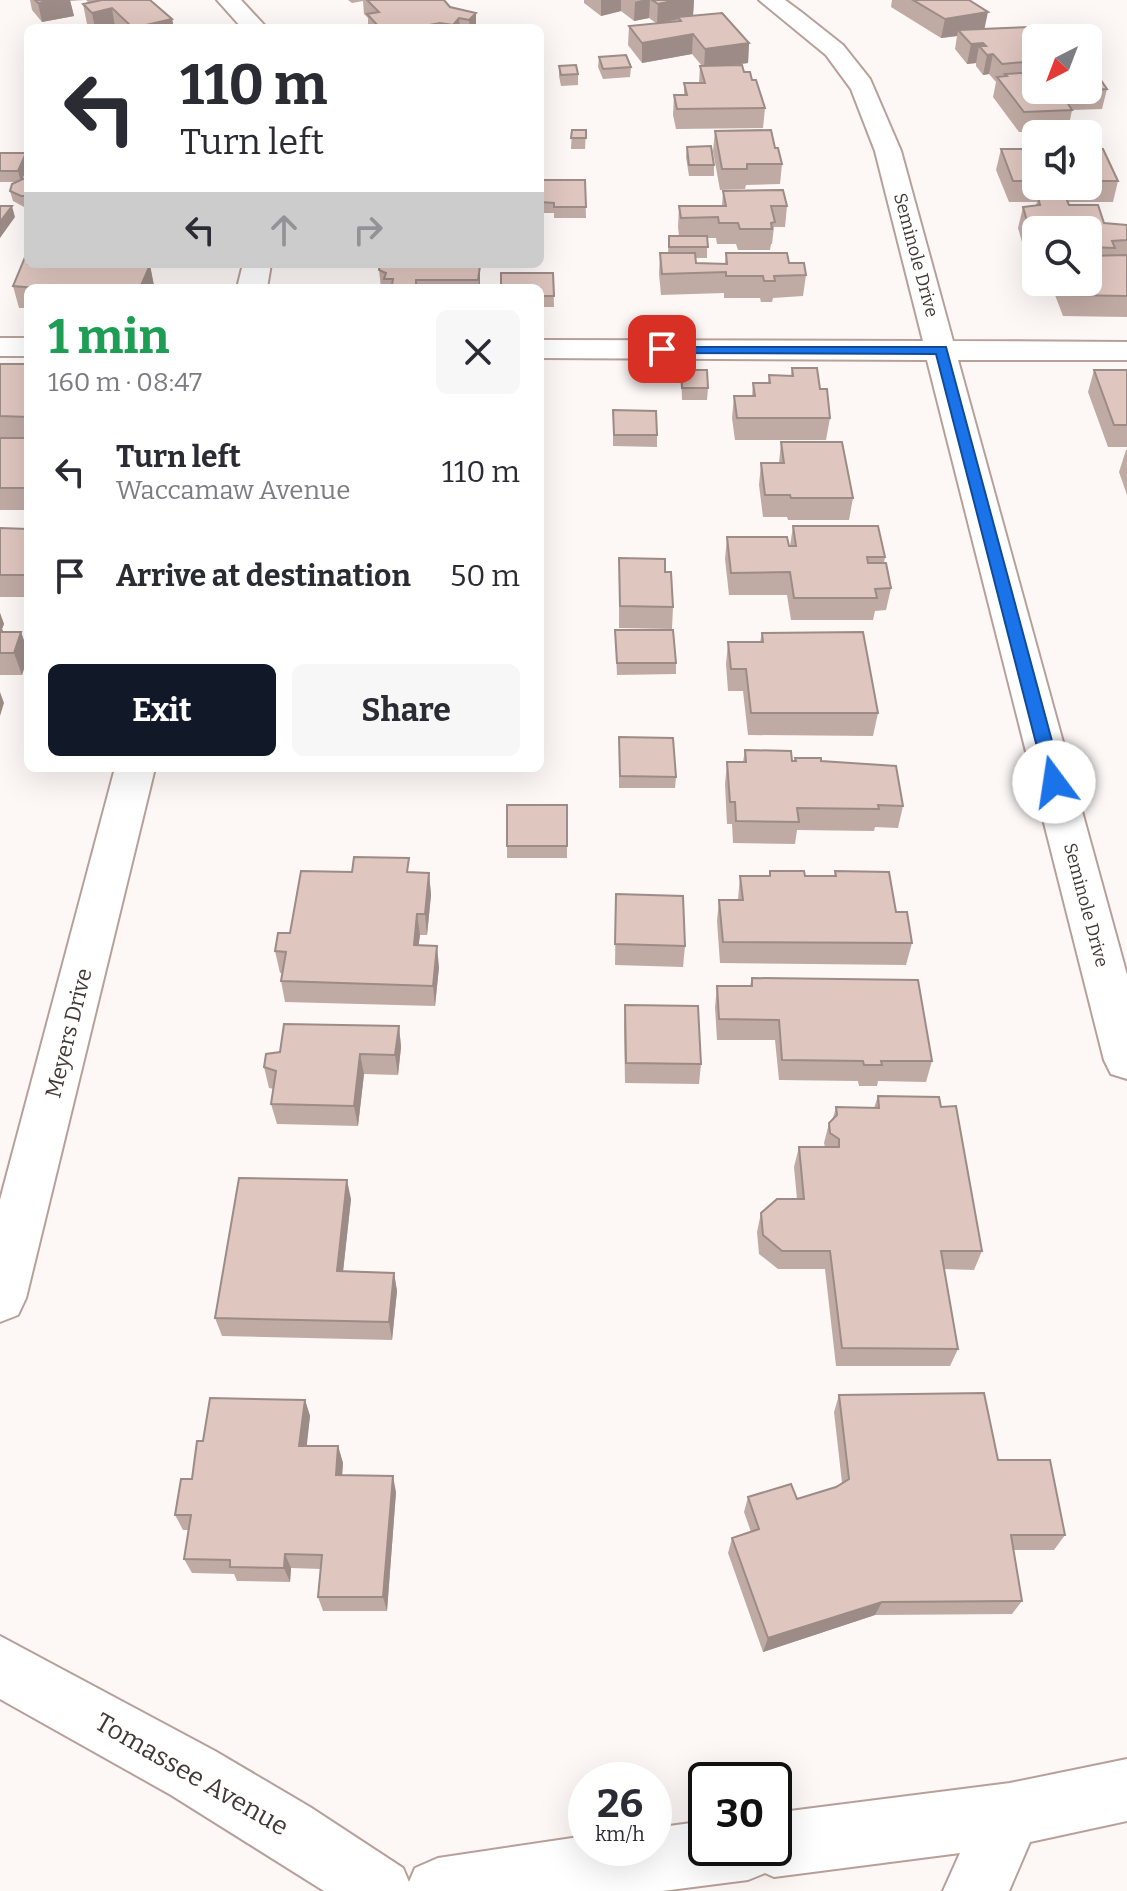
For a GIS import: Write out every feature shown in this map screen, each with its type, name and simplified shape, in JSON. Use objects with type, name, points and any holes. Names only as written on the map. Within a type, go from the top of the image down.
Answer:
[{"type":"street","points":[[228,0],[251,24]]},
{"type":"street","name":"Seminole Drive","points":[[770,0],[834,50],[851,69],[864,90],[888,151],[1127,1060]]},
{"type":"street","points":[[0,347],[24,347]]},
{"type":"street","points":[[544,349],[1127,351]]},
{"type":"street","name":"Meyers Drive","points":[[0,1298],[134,772]]},
{"type":"street","name":"Tomassee Avenue","points":[[0,1666],[206,1779],[317,1847],[380,1891]]},
{"type":"street","points":[[792,1843],[1010,1815],[1127,1790]]},
{"type":"street","points":[[976,1891],[1010,1815]]},
{"type":"street","points":[[438,1891],[510,1878],[688,1856]]},
{"type":"building","points":[[102,0],[150,0],[172,19],[150,24],[129,24],[112,8],[92,13],[83,4]]},
{"type":"building","points":[[367,0],[444,0],[450,7],[476,13],[469,20],[459,18],[454,24],[376,24],[367,14],[379,12]]},
{"type":"building","points":[[652,0],[677,0],[658,4]]},
{"type":"building","points":[[913,0],[969,0],[988,12],[945,19]]},
{"type":"building","points":[[722,13],[749,43],[705,49],[693,34],[642,43],[629,26],[681,21],[678,17]]},
{"type":"building","points":[[1022,27],[1022,62],[1002,64],[993,54],[987,55],[979,46],[986,46],[983,43],[971,44],[958,30]]},
{"type":"building","points":[[626,55],[631,67],[603,69],[599,57]]},
{"type":"building","points":[[576,65],[578,74],[561,75],[559,66]]},
{"type":"building","points":[[742,65],[744,72],[750,72],[752,80],[756,80],[765,108],[677,109],[674,95],[687,95],[684,83],[705,83],[700,66]]},
{"type":"building","points":[[1022,73],[1022,104],[1068,104],[1072,110],[1024,112],[997,77],[1007,76],[1005,74]]},
{"type":"building","points":[[572,130],[586,130],[586,138],[571,138]]},
{"type":"building","points":[[771,130],[782,164],[747,164],[747,169],[722,169],[715,131]]},
{"type":"building","points":[[711,146],[714,165],[689,165],[687,147]]},
{"type":"building","points":[[1001,149],[1022,149],[1022,181],[1013,181]]},
{"type":"building","points":[[1102,149],[1103,149],[1118,181],[1102,181]]},
{"type":"building","points":[[0,153],[24,153],[18,171],[0,171]]},
{"type":"building","points":[[24,178],[24,196],[10,191],[12,184]]},
{"type":"building","points":[[544,180],[585,180],[586,207],[554,207],[554,203],[544,202]]},
{"type":"building","points":[[783,190],[787,206],[771,206],[775,222],[771,223],[772,229],[740,229],[738,223],[719,223],[718,217],[681,218],[679,206],[726,206],[723,191]]},
{"type":"building","points":[[1039,200],[1067,200],[1069,205],[1098,205],[1102,216],[1026,216],[1023,207],[1040,205]]},
{"type":"building","points":[[0,206],[12,206],[0,222]]},
{"type":"building","points":[[1102,217],[1104,223],[1127,225],[1127,240],[1112,241],[1115,248],[1102,248]]},
{"type":"building","points":[[669,236],[707,236],[708,247],[669,247]]},
{"type":"building","points":[[660,253],[695,253],[696,263],[727,264],[726,253],[787,253],[789,263],[804,263],[806,275],[774,276],[775,281],[764,281],[763,276],[726,276],[726,272],[662,274]]},
{"type":"building","points":[[1127,255],[1127,296],[1102,296],[1102,256]]},
{"type":"building","points":[[24,260],[24,268],[149,268],[142,284],[13,286]]},
{"type":"building","points":[[480,268],[478,280],[416,280],[416,284],[392,284],[393,279],[384,279],[386,273],[379,270]]},
{"type":"building","points":[[501,273],[553,273],[554,296],[544,296],[544,284],[501,284]]},
{"type":"building","points":[[0,364],[24,364],[24,417],[0,416]]},
{"type":"building","points":[[792,368],[817,368],[820,389],[827,389],[830,418],[737,418],[734,396],[755,396],[753,383],[770,383],[769,375],[793,376]]},
{"type":"building","points":[[681,370],[707,370],[708,388],[682,388]]},
{"type":"building","points":[[1094,370],[1127,370],[1127,425],[1114,425]]},
{"type":"building","points":[[613,410],[656,411],[657,435],[614,435]]},
{"type":"building","points":[[0,438],[24,438],[24,488],[0,488]]},
{"type":"building","points":[[781,442],[842,442],[853,498],[765,495],[761,463],[784,463]]},
{"type":"building","points":[[793,526],[878,526],[885,557],[867,557],[868,563],[886,563],[891,588],[875,589],[877,598],[794,598],[790,572],[731,573],[727,537],[787,537],[789,546],[796,546]]},
{"type":"building","points":[[0,528],[24,529],[24,575],[0,575]]},
{"type":"building","points":[[619,558],[665,559],[665,572],[671,572],[673,607],[620,606]]},
{"type":"building","points":[[615,630],[673,630],[676,663],[617,663]]},
{"type":"building","points":[[0,632],[21,632],[14,653],[0,653]]},
{"type":"building","points":[[863,632],[878,713],[751,713],[746,669],[731,669],[728,642],[763,642],[762,633]]},
{"type":"building","points":[[619,737],[673,738],[676,777],[620,776]]},
{"type":"building","points":[[745,750],[791,751],[792,761],[796,761],[795,758],[821,758],[821,761],[896,766],[903,806],[878,805],[879,809],[797,808],[799,822],[736,821],[735,802],[730,802],[727,762],[746,762]]},
{"type":"building","points":[[507,805],[567,805],[567,846],[507,846]]},
{"type":"building","points":[[354,857],[409,858],[407,872],[429,873],[425,914],[417,914],[414,945],[437,946],[433,986],[281,981],[286,952],[275,951],[278,933],[290,933],[301,871],[352,872]]},
{"type":"building","points":[[770,871],[804,871],[805,876],[836,876],[835,871],[889,872],[896,912],[907,912],[912,943],[723,942],[719,900],[743,900],[740,876],[770,876]]},
{"type":"building","points":[[616,894],[683,896],[685,946],[615,944]]},
{"type":"building","points":[[752,978],[918,980],[932,1061],[881,1061],[882,1065],[864,1065],[863,1061],[782,1060],[779,1020],[719,1019],[717,986],[752,986]]},
{"type":"building","points":[[625,1005],[698,1006],[701,1064],[626,1063]]},
{"type":"building","points":[[284,1024],[399,1026],[395,1055],[360,1054],[354,1106],[271,1104],[276,1071],[264,1067],[266,1054],[280,1052]]},
{"type":"building","points":[[878,1096],[939,1097],[941,1107],[956,1106],[982,1251],[941,1251],[958,1349],[842,1348],[830,1251],[782,1251],[763,1235],[761,1213],[777,1199],[804,1199],[799,1147],[839,1147],[839,1139],[830,1133],[829,1123],[837,1115],[836,1107],[879,1108]]},
{"type":"building","points":[[239,1178],[347,1180],[337,1271],[394,1273],[389,1322],[215,1318]]},
{"type":"building","points":[[984,1393],[998,1460],[1050,1460],[1065,1535],[1011,1535],[1022,1601],[882,1602],[768,1638],[732,1538],[759,1529],[748,1497],[791,1484],[797,1499],[836,1487],[849,1479],[839,1395]]},
{"type":"building","points":[[210,1398],[305,1400],[299,1446],[338,1446],[336,1475],[393,1476],[383,1597],[318,1597],[322,1555],[285,1554],[284,1568],[230,1567],[230,1560],[184,1559],[191,1515],[175,1515],[181,1479],[192,1479],[197,1441],[203,1441]]},
{"type":"route","points":[[662,349],[942,350],[1054,782]]}]
